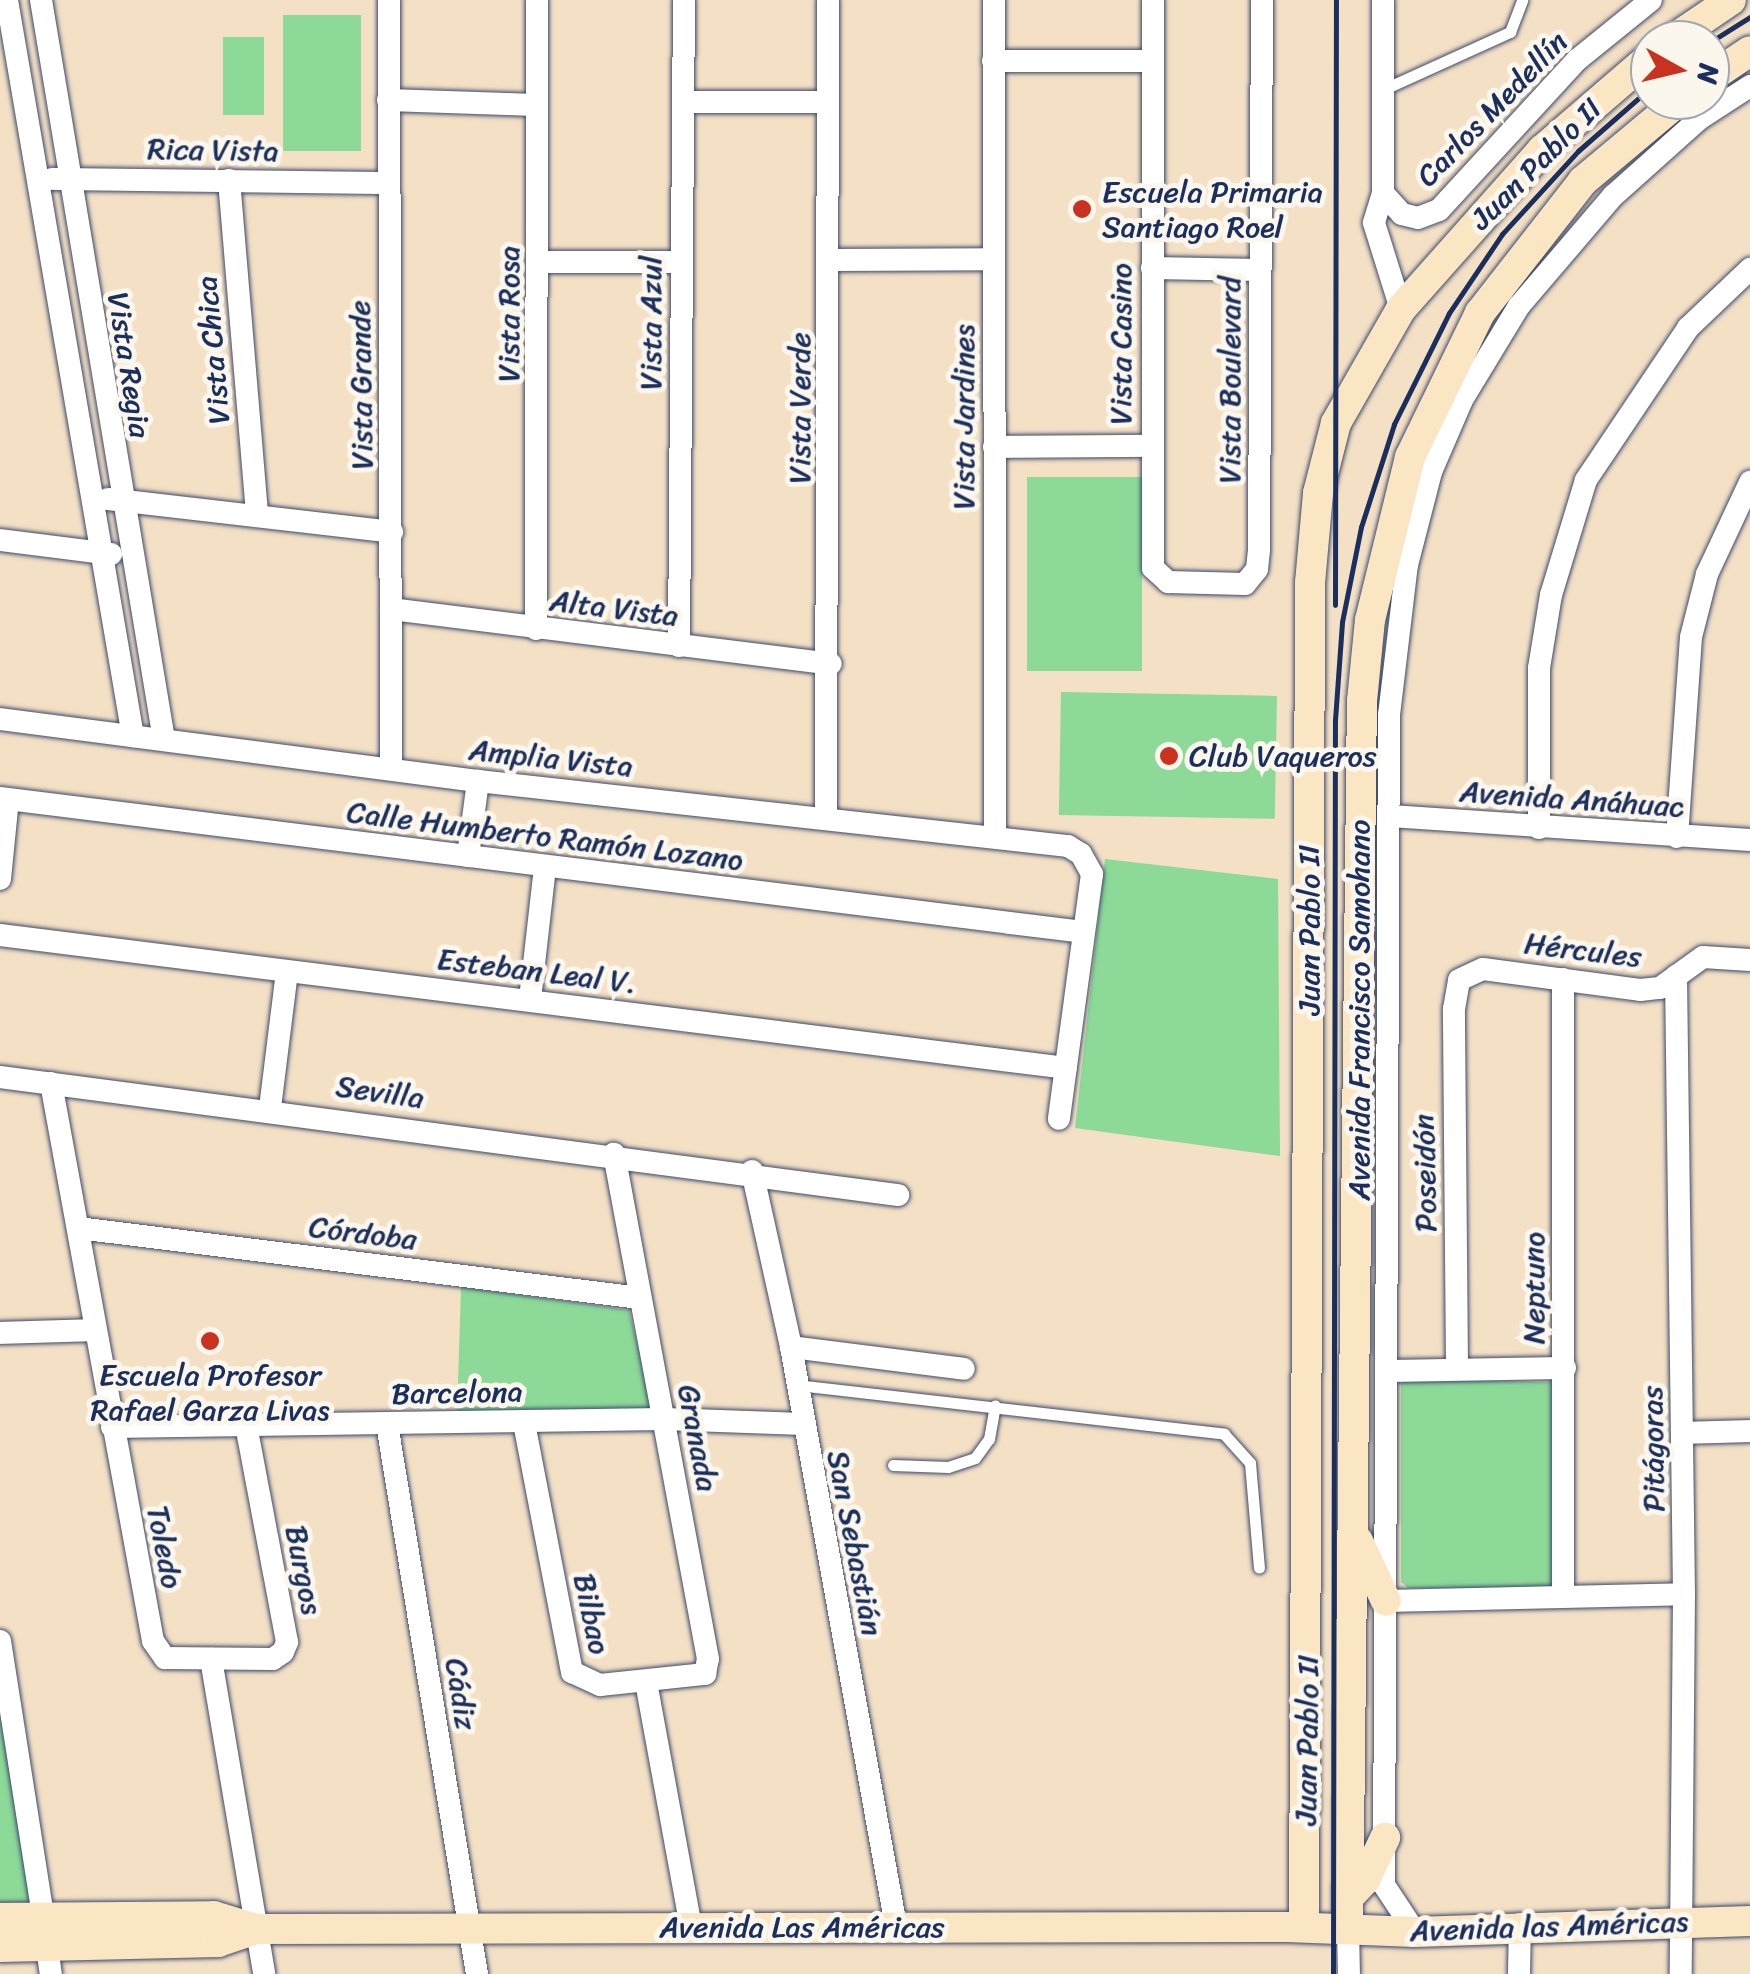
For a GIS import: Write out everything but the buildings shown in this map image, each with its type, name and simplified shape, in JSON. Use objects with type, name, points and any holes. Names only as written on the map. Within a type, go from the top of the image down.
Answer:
[{"type":"main road","points":[[1701,20],[1727,2]]},
{"type":"main road","name":"Juan Pablo II","points":[[1304,1927],[1310,583],[1318,493],[1336,423],[1401,309],[1542,150],[1630,74]]},
{"type":"main road","name":"Juan Pablo II","points":[[1348,1928],[1362,701],[1385,537],[1410,457],[1480,313],[1583,181],[1656,120]]},
{"type":"main road","points":[[1351,1520],[1386,1601]]},
{"type":"main road","points":[[1348,1898],[1365,1880],[1385,1838]]},
{"type":"main road","name":"Avenida Las Américas","points":[[0,1918],[214,1916],[256,1929],[1348,1928]]},
{"type":"main road","name":"Avenida las Américas","points":[[1348,1928],[1415,1932],[1520,1924],[1750,1921]]},
{"type":"main road","name":"Avenida Las Américas","points":[[0,1947],[49,1961],[218,1942],[256,1929]]},
{"type":"street","name":"Vista Regia","points":[[7,0],[133,736]]},
{"type":"street","name":"Vista Regia","points":[[41,0],[130,556],[164,740]]},
{"type":"street","name":"Vista Grande","points":[[389,0],[391,769]]},
{"type":"street","name":"Vista Rosa","points":[[536,629],[540,262],[537,0]]},
{"type":"street","name":"Vista Azul","points":[[680,646],[684,0]]},
{"type":"street","name":"Vista Verde","points":[[826,816],[830,664],[828,0]]},
{"type":"street","name":"Vista Jardines","points":[[994,0],[994,834]]},
{"type":"street","name":"Vista Casino","points":[[1153,568],[1150,446],[1154,0]]},
{"type":"street","name":"Vista Boulevard","points":[[1153,568],[1168,582],[1252,580],[1259,550],[1262,0]]},
{"type":"street","name":"Carlos Medellín","points":[[1383,0],[1383,193],[1402,214],[1418,218],[1439,210],[1576,60],[1652,0]]},
{"type":"street","points":[[993,60],[1153,61]]},
{"type":"street","name":"Avenida Francisco Samohano","points":[[1415,1932],[1387,1893],[1385,1838],[1389,715],[1407,564],[1431,472],[1492,344],[1573,238],[1655,156],[1750,86]]},
{"type":"street","points":[[388,100],[536,105]]},
{"type":"street","points":[[684,102],[828,102]]},
{"type":"street","name":"Rica Vista","points":[[36,180],[389,183]]},
{"type":"street","name":"Vista Chica","points":[[228,180],[257,516]]},
{"type":"street","points":[[1383,193],[1374,223],[1401,309]]},
{"type":"street","points":[[830,260],[994,260]]},
{"type":"street","points":[[540,262],[682,262]]},
{"type":"street","points":[[1152,268],[1260,270]]},
{"type":"street","points":[[1539,828],[1540,668],[1550,595],[1586,480],[1688,328],[1750,269]]},
{"type":"street","points":[[994,447],[1150,446]]},
{"type":"street","points":[[1677,837],[1691,636],[1707,574],[1750,482]]},
{"type":"street","points":[[90,497],[392,532]]},
{"type":"street","points":[[0,540],[130,556]]},
{"type":"street","name":"Alta Vista","points":[[391,610],[830,664]]},
{"type":"street","name":"Amplia Vista","points":[[0,719],[478,781],[994,834],[1068,846],[1089,864],[1083,932]]},
{"type":"street","points":[[468,856],[478,781]]},
{"type":"street","points":[[0,878],[4,798]]},
{"type":"street","name":"Calle Humberto Ramón Lozano","points":[[4,798],[1083,932]]},
{"type":"street","name":"Avenida Anáhuac","points":[[1390,816],[1750,840]]},
{"type":"street","points":[[530,1000],[545,867]]},
{"type":"street","points":[[1059,1120],[1083,932]]},
{"type":"street","name":"Esteban Leal V.","points":[[0,936],[1066,1068]]},
{"type":"street","name":"Hércules","points":[[1459,980],[1483,969],[1640,990],[1660,988],[1703,957],[1750,960]]},
{"type":"street","points":[[270,1108],[286,972]]},
{"type":"street","name":"Pitágoras","points":[[1676,976],[1684,1594],[1681,1974]]},
{"type":"street","name":"Neptuno","points":[[1563,979],[1563,1596]]},
{"type":"street","name":"Poseidón","points":[[1457,1366],[1454,1009],[1459,980]]},
{"type":"street","name":"Sevilla","points":[[0,1077],[752,1171],[898,1195]]},
{"type":"street","name":"Toledo","points":[[52,1083],[152,1642],[165,1658],[211,1659]]},
{"type":"street","name":"Granada","points":[[614,1154],[708,1659],[699,1678],[646,1682]]},
{"type":"street","name":"San Sebastián","points":[[752,1171],[791,1347],[896,1926]]},
{"type":"street","name":"Córdoba","points":[[78,1228],[640,1298]]},
{"type":"street","points":[[0,1333],[95,1330]]},
{"type":"street","points":[[791,1347],[964,1369]]},
{"type":"street","points":[[1386,1370],[1457,1366],[1564,1368]]},
{"type":"street","name":"Barcelona","points":[[112,1428],[664,1419],[803,1424]]},
{"type":"street","name":"Bilbao","points":[[524,1423],[572,1672],[588,1684],[646,1682],[691,1927]]},
{"type":"street","name":"Cádiz","points":[[386,1424],[477,1974]]},
{"type":"street","name":"Burgos","points":[[211,1659],[273,1659],[286,1642],[246,1426]]},
{"type":"street","points":[[1682,1433],[1750,1431]]},
{"type":"street","points":[[1386,1601],[1684,1594]]},
{"type":"street","points":[[0,1641],[42,1916]]},
{"type":"street","points":[[211,1659],[264,1974]]},
{"type":"street","points":[[1519,1974],[1520,1924]]},
{"type":"street","points":[[1348,1928],[1350,1974]]},
{"type":"lane","points":[[1382,90],[1510,32],[1522,0]]},
{"type":"lane","points":[[797,1385],[1224,1434],[1250,1463],[1259,1568]]},
{"type":"lane","points":[[892,1465],[948,1468],[975,1458],[989,1439],[995,1406]]},
{"type":"green space","points":[[283,15],[361,15],[361,151],[283,151]]},
{"type":"green space","points":[[223,37],[264,37],[264,115],[223,115]]},
{"type":"green space","points":[[1027,477],[1142,477],[1142,671],[1027,671]]},
{"type":"green space","name":"Club Vaqueros","points":[[1061,692],[1277,696],[1275,819],[1059,815]]},
{"type":"green space","points":[[1105,859],[1278,879],[1280,1156],[1075,1128]]},
{"type":"green space","points":[[461,1287],[629,1310],[653,1409],[457,1416]]},
{"type":"green space","points":[[1406,1380],[1554,1382],[1557,1588],[1408,1588],[1401,1582],[1401,1384]]},
{"type":"green space","points":[[0,1692],[32,1902],[0,1902]]},
{"type":"railway","points":[[1335,605],[1336,0]]},
{"type":"railway","points":[[1730,30],[1750,17]]},
{"type":"railway","points":[[1333,1974],[1335,720],[1342,622],[1361,527],[1394,424],[1449,313],[1502,234],[1578,151],[1630,106]]},
{"type":"place","name":"Escuela Primaria Santiago Roel","points":[[1082,209]]},
{"type":"place","name":"Club Vaqueros","points":[[1169,756]]},
{"type":"place","name":"Escuela Profesor Rafael Garza Livas","points":[[210,1341]]}]
